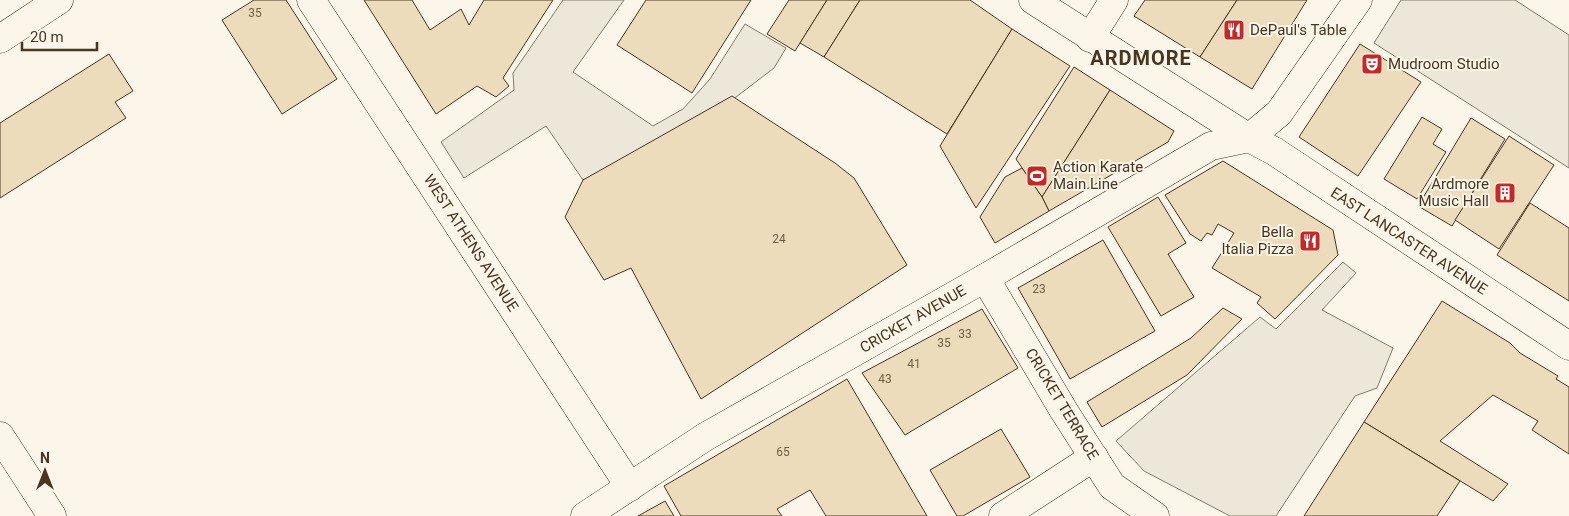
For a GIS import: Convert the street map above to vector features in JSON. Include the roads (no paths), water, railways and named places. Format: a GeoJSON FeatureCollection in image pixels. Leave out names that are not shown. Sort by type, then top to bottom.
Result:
{"type":"FeatureCollection","features":[{"type":"Feature","properties":{"kind":"main road"},"geometry":{"type":"LineString","coordinates":[[0,39],[59,0]]}},
{"type":"Feature","properties":{"kind":"main road","name":"WEST ATHENS AVENUE"},"geometry":{"type":"LineString","coordinates":[[311,0],[630,487]]}},
{"type":"Feature","properties":{"kind":"main road","name":"EAST LANCASTER AVENUE"},"geometry":{"type":"LineString","coordinates":[[1033,0],[1249,138],[1274,151],[1569,346]]}},
{"type":"Feature","properties":{"kind":"main road"},"geometry":{"type":"LineString","coordinates":[[1090,38],[1114,0]]}},
{"type":"Feature","properties":{"kind":"main road"},"geometry":{"type":"LineString","coordinates":[[1249,138],[1278,113],[1358,0]]}},
{"type":"Feature","properties":{"kind":"main road","name":"CRICKET AVENUE"},"geometry":{"type":"LineString","coordinates":[[585,516],[705,437],[985,278],[1211,146],[1249,138]]}},
{"type":"Feature","properties":{"kind":"main road","name":"CRICKET TERRACE"},"geometry":{"type":"LineString","coordinates":[[985,278],[1064,411],[1112,486],[1155,516]]}},
{"type":"Feature","properties":{"kind":"main road"},"geometry":{"type":"LineString","coordinates":[[0,436],[52,516]]}},
{"type":"Feature","properties":{"kind":"main road"},"geometry":{"type":"LineString","coordinates":[[1003,516],[1094,458]]}},
{"type":"Feature","properties":{"kind":"place","name":"DePaul's Table"},"geometry":{"type":"Point","coordinates":[1234,30]}},
{"type":"Feature","properties":{"kind":"place","name":"Mudroom Studio"},"geometry":{"type":"Point","coordinates":[1372,64]}},
{"type":"Feature","properties":{"kind":"place","name":"Action Karate Main Line"},"geometry":{"type":"Point","coordinates":[1037,176]}},
{"type":"Feature","properties":{"kind":"place","name":"Ardmore Music Hall"},"geometry":{"type":"Point","coordinates":[1505,193]}},
{"type":"Feature","properties":{"kind":"place","name":"Bella Italia Pizza"},"geometry":{"type":"Point","coordinates":[1310,241]}},
{"type":"Feature","properties":{"kind":"district","name":"ARDMORE"},"geometry":{"type":"Point","coordinates":[1141,58]}}]}
